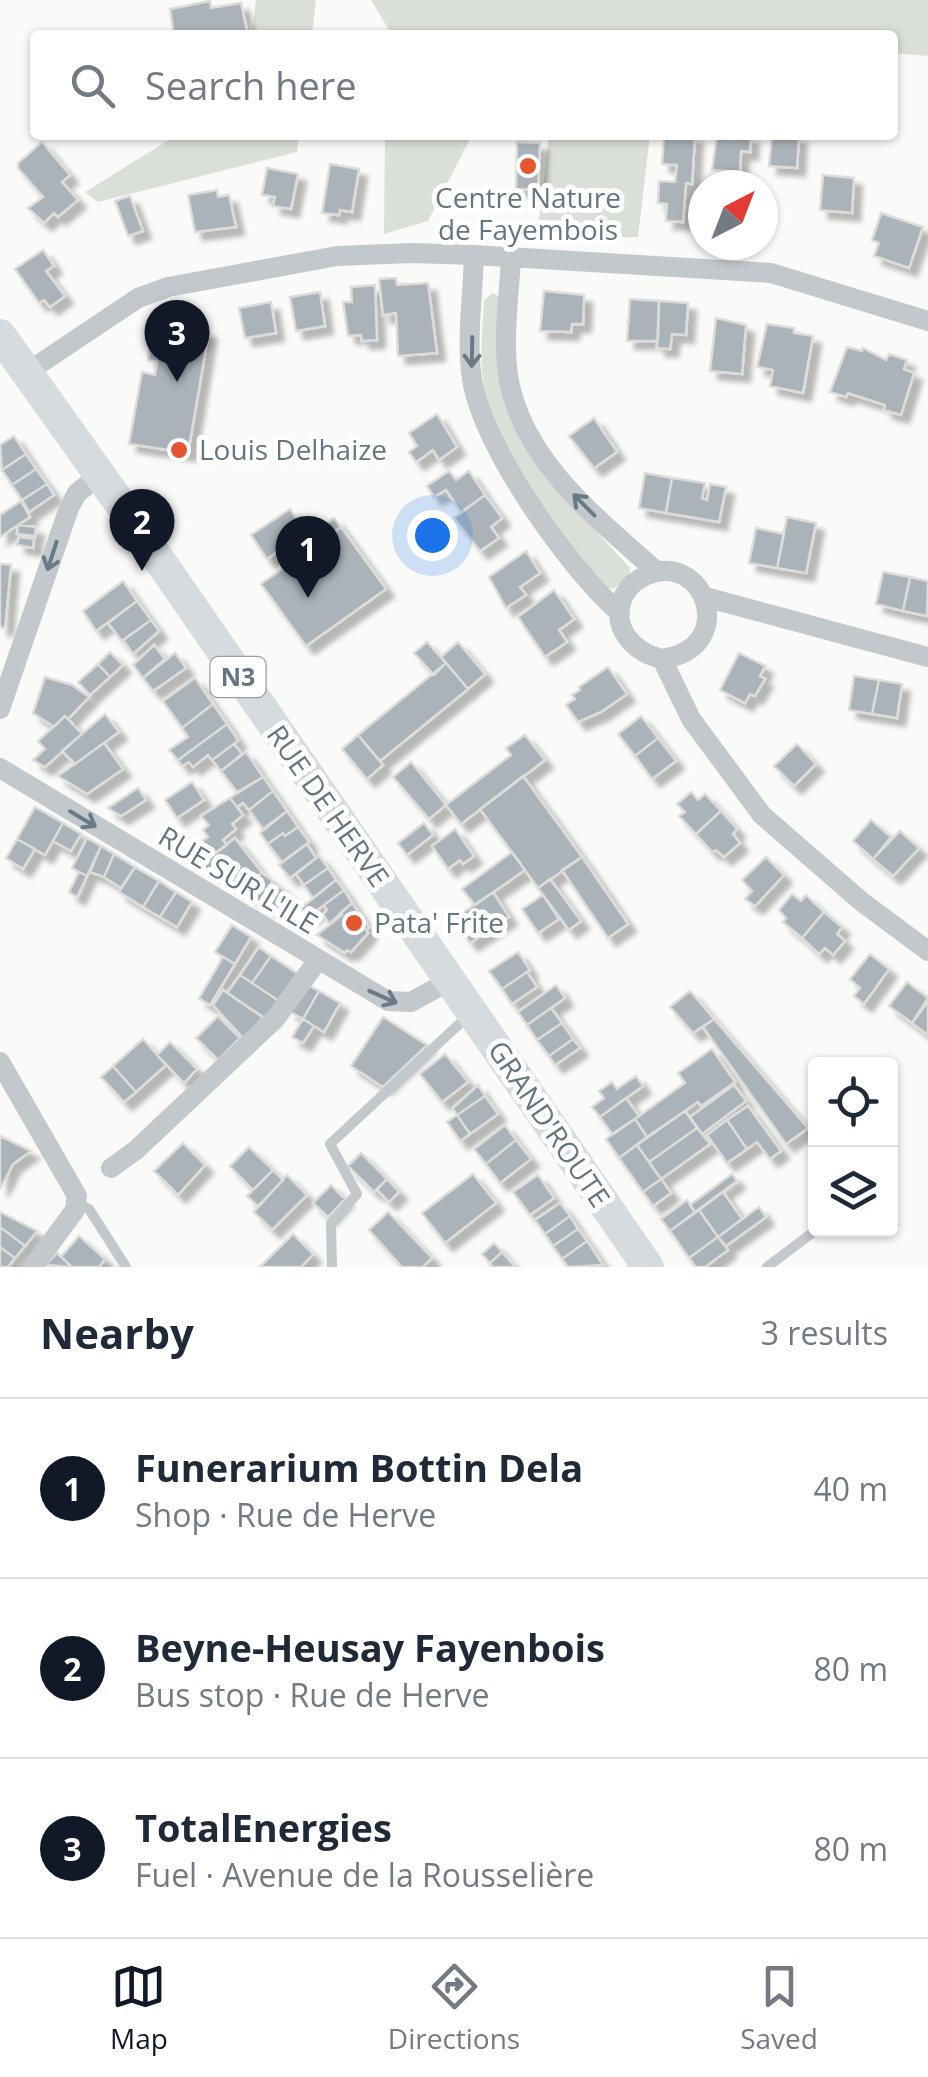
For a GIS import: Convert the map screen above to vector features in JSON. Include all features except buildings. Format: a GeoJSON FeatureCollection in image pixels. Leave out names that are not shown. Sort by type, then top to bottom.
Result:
{"type":"FeatureCollection","features":[{"type":"Feature","properties":{"kind":"main road","name":"RUE DE HERVE"},"geometry":{"type":"LineString","coordinates":[[0,335],[452,980]]}},
{"type":"Feature","properties":{"kind":"main road","name":"GRAND'ROUTE"},"geometry":{"type":"LineString","coordinates":[[452,980],[648,1267]]}},
{"type":"Feature","properties":{"kind":"street"},"geometry":{"type":"LineString","coordinates":[[474,255],[472,377],[479,411],[492,440],[550,528],[595,592],[620,613]]}},
{"type":"Feature","properties":{"kind":"street"},"geometry":{"type":"LineString","coordinates":[[26,373],[138,298],[168,288],[337,256],[474,255],[771,273],[928,320]]}},
{"type":"Feature","properties":{"kind":"street"},"geometry":{"type":"LineString","coordinates":[[511,258],[509,381],[527,432],[581,504],[656,571],[684,575],[696,584],[704,597],[708,620],[696,646],[677,657],[645,655],[632,646],[622,628],[623,597],[632,584],[656,571]]}},
{"type":"Feature","properties":{"kind":"street"},"geometry":{"type":"LineString","coordinates":[[0,709],[69,508],[77,493],[100,475]]}},
{"type":"Feature","properties":{"kind":"street"},"geometry":{"type":"LineString","coordinates":[[704,597],[928,657]]}},
{"type":"Feature","properties":{"kind":"street"},"geometry":{"type":"LineString","coordinates":[[662,659],[691,719],[762,815],[862,902],[928,952]]}},
{"type":"Feature","properties":{"kind":"street","name":"RUE SUR L'ILE"},"geometry":{"type":"LineString","coordinates":[[0,768],[378,996],[399,1004],[423,998],[452,980]]}},
{"type":"Feature","properties":{"kind":"street"},"geometry":{"type":"LineString","coordinates":[[111,1168],[136,1150],[275,1019],[318,960]]}},
{"type":"Feature","properties":{"kind":"street"},"geometry":{"type":"LineString","coordinates":[[0,1062],[76,1190],[78,1203],[33,1267]]}},
{"type":"Feature","properties":{"kind":"lane"},"geometry":{"type":"LineString","coordinates":[[332,1267],[331,1224],[357,1194],[330,1144],[472,1012]]}},
{"type":"Feature","properties":{"kind":"lane"},"geometry":{"type":"LineString","coordinates":[[78,1203],[89,1209],[126,1267]]}},
{"type":"Feature","properties":{"kind":"lane"},"geometry":{"type":"LineString","coordinates":[[767,1267],[808,1236]]}},
{"type":"Feature","properties":{"kind":"shaded area"},"geometry":{"type":"Polygon","coordinates":[[[256,0],[316,0],[313,30],[253,30],[256,0]]]}},
{"type":"Feature","properties":{"kind":"shaded area"},"geometry":{"type":"Polygon","coordinates":[[[371,0],[928,0],[928,56],[898,53],[898,30],[389,30],[371,0]]]}},
{"type":"Feature","properties":{"kind":"shaded area"},"geometry":{"type":"Polygon","coordinates":[[[169,140],[298,140],[297,152],[98,202],[85,192],[169,140]]]}},
{"type":"Feature","properties":{"kind":"shaded area"},"geometry":{"type":"Polygon","coordinates":[[[385,140],[469,140],[428,221],[384,234],[385,140]]]}},
{"type":"Feature","properties":{"kind":"shaded area"},"geometry":{"type":"Polygon","coordinates":[[[548,140],[649,140],[638,237],[537,238],[548,140]]]}},
{"type":"Feature","properties":{"kind":"shaded area"},"geometry":{"type":"Polygon","coordinates":[[[493,293],[499,297],[497,331],[553,484],[630,568],[628,578],[613,589],[603,587],[534,495],[492,418],[483,382],[482,347],[484,300],[493,293]]]}},
{"type":"Feature","properties":{"kind":"place","name":"Centre Nature de Fayembois"},"geometry":{"type":"Point","coordinates":[528,166]}},
{"type":"Feature","properties":{"kind":"place","name":"TotalEnergies"},"geometry":{"type":"Point","coordinates":[177,382]}},
{"type":"Feature","properties":{"kind":"place","name":"Louis Delhaize"},"geometry":{"type":"Point","coordinates":[179,450]}},
{"type":"Feature","properties":{"kind":"place","name":"Beyne-Heusay Fayenbois"},"geometry":{"type":"Point","coordinates":[142,571]}},
{"type":"Feature","properties":{"kind":"place","name":"Funerarium Bottin Dela"},"geometry":{"type":"Point","coordinates":[308,598]}},
{"type":"Feature","properties":{"kind":"place","name":"Pata' Frite"},"geometry":{"type":"Point","coordinates":[354,923]}}]}
